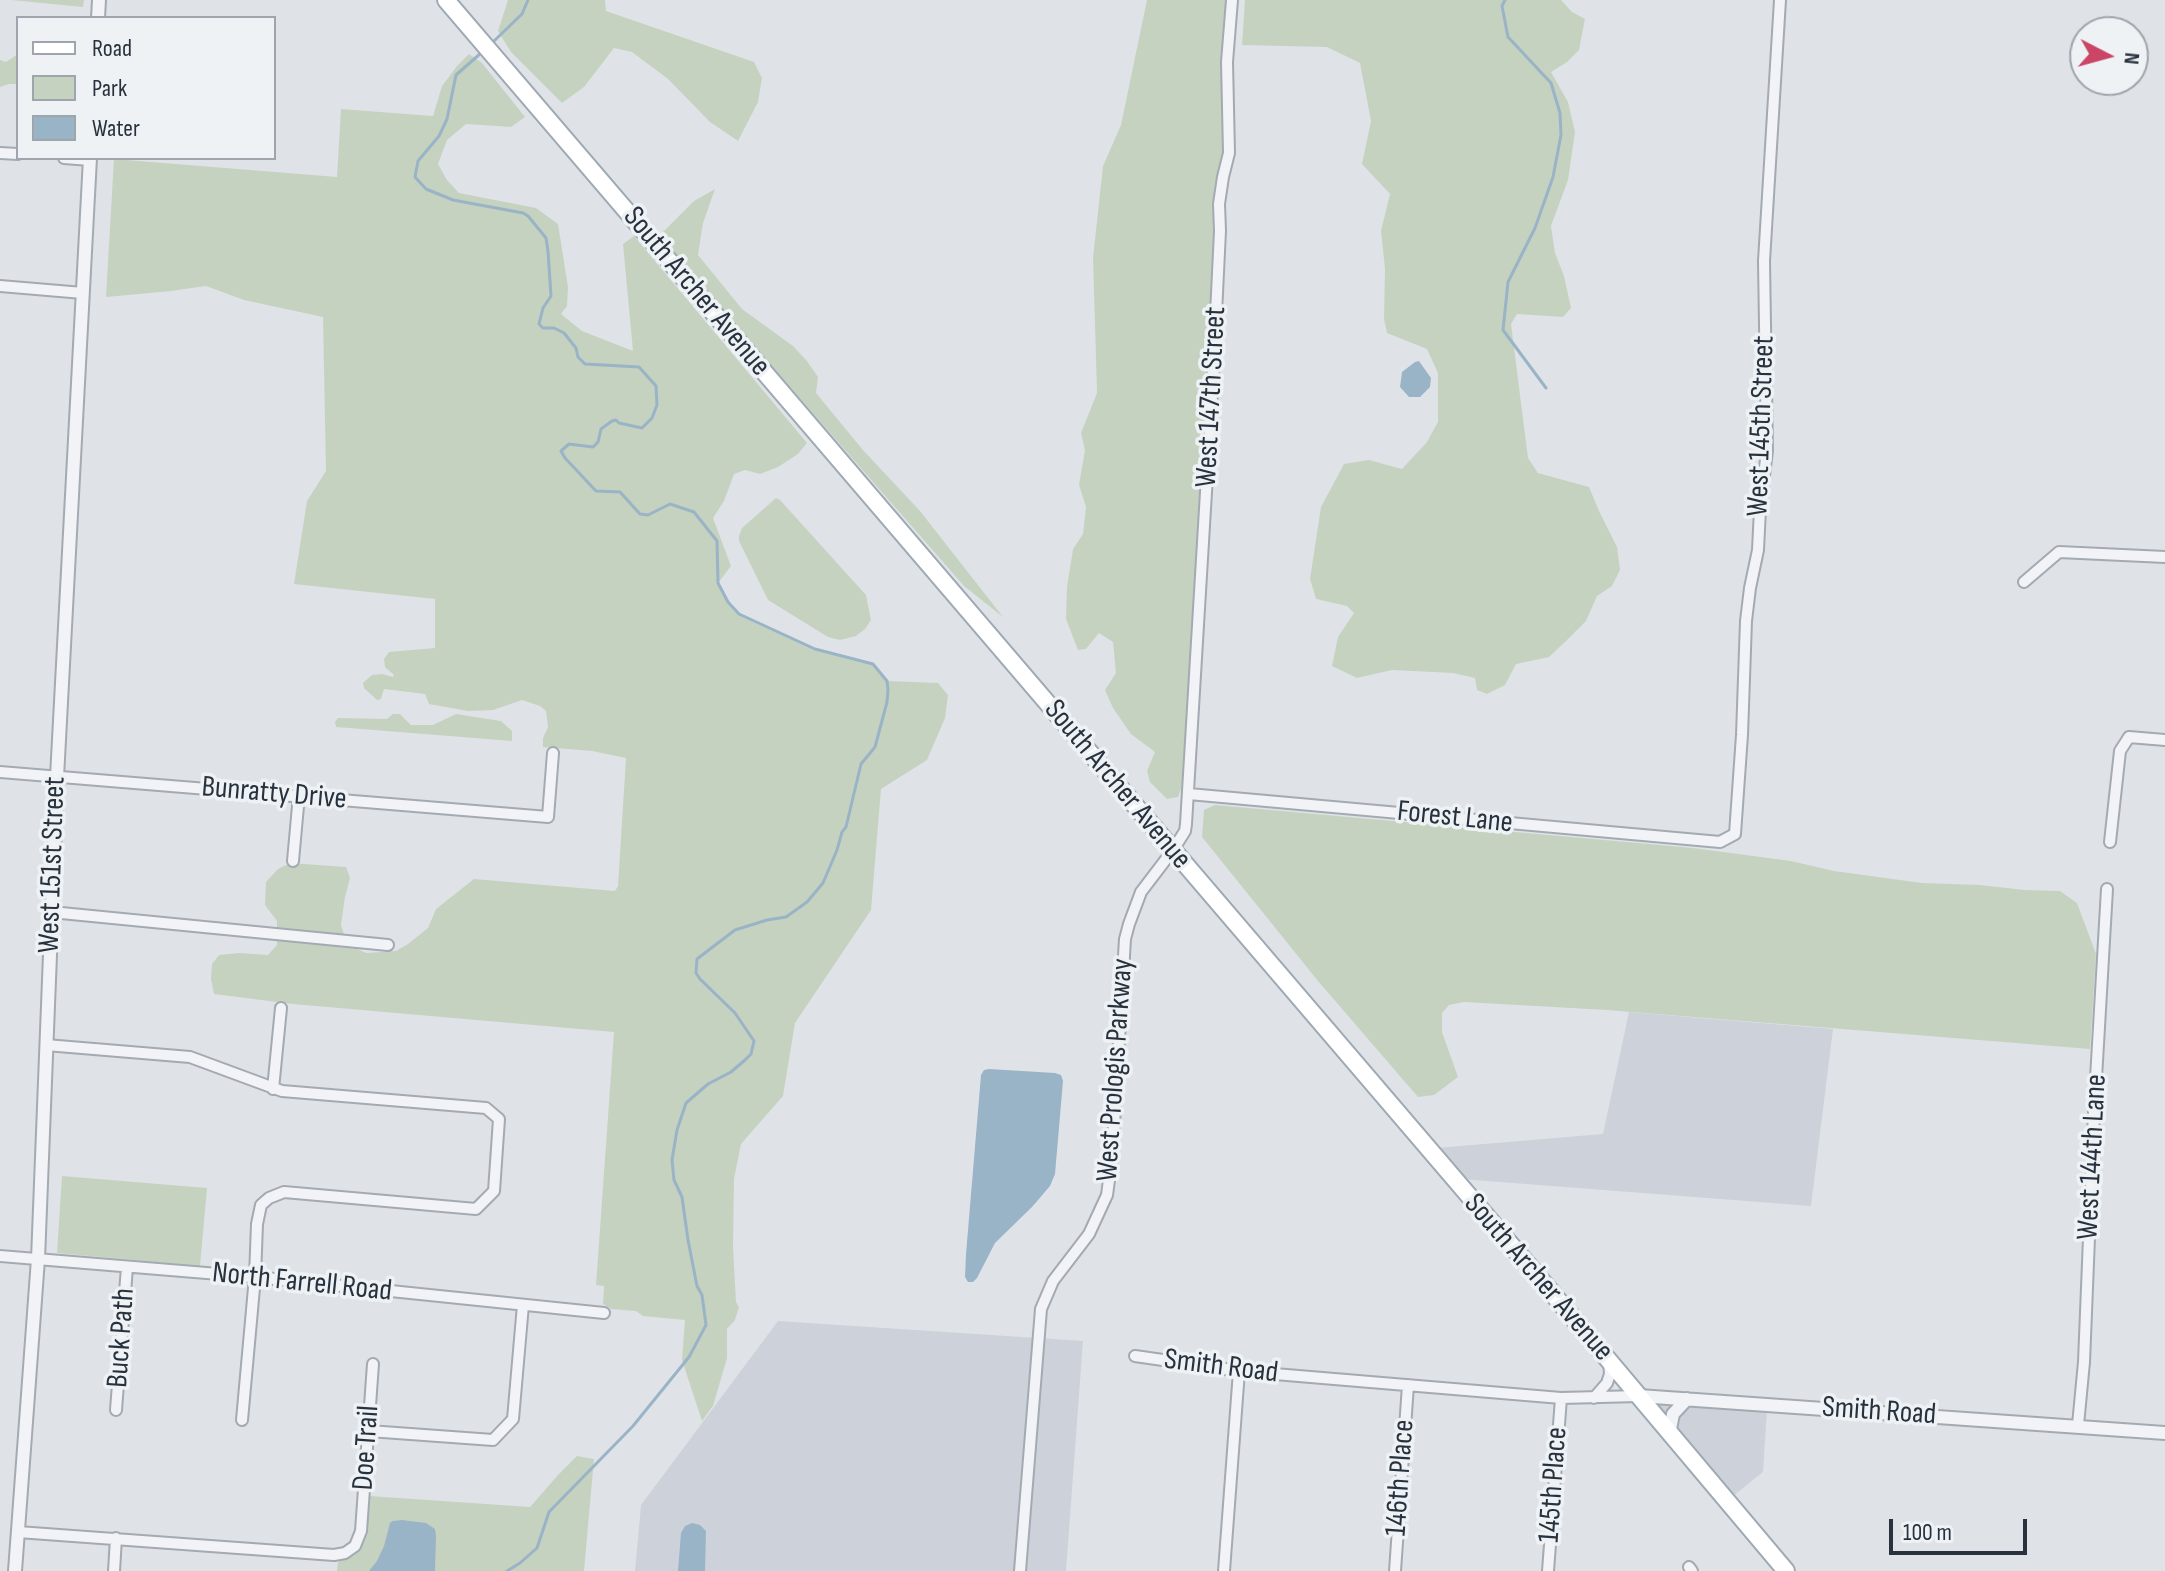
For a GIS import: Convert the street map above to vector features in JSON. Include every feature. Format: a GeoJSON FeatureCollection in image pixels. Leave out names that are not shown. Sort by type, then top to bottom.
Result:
{"type":"FeatureCollection","features":[{"type":"Feature","properties":{"kind":"main road","name":"South Archer Avenue"},"geometry":{"type":"LineString","coordinates":[[446,0],[1786,1571]]}},
{"type":"Feature","properties":{"kind":"street","name":"West 147th Street"},"geometry":{"type":"LineString","coordinates":[[1173,850],[1185,831],[1189,794],[1219,204],[1229,153],[1227,62],[1232,0]]}},
{"type":"Feature","properties":{"kind":"street","name":"West 145th Street"},"geometry":{"type":"LineString","coordinates":[[1720,842],[1735,834],[1746,621],[1758,550],[1767,451],[1764,261],[1780,0]]}},
{"type":"Feature","properties":{"kind":"street","name":"West 151st Street"},"geometry":{"type":"LineString","coordinates":[[15,1571],[38,1259],[57,777],[90,160]]}},
{"type":"Feature","properties":{"kind":"street"},"geometry":{"type":"LineString","coordinates":[[0,286],[83,293]]}},
{"type":"Feature","properties":{"kind":"street"},"geometry":{"type":"LineString","coordinates":[[2024,582],[2059,552],[2165,557]]}},
{"type":"Feature","properties":{"kind":"street"},"geometry":{"type":"LineString","coordinates":[[2110,842],[2120,751],[2129,737],[2165,740]]}},
{"type":"Feature","properties":{"kind":"street","name":"Bunratty Drive"},"geometry":{"type":"LineString","coordinates":[[0,772],[548,817],[553,753]]}},
{"type":"Feature","properties":{"kind":"street","name":"Forest Lane"},"geometry":{"type":"LineString","coordinates":[[1189,794],[1720,842]]}},
{"type":"Feature","properties":{"kind":"street"},"geometry":{"type":"LineString","coordinates":[[293,861],[299,795]]}},
{"type":"Feature","properties":{"kind":"street","name":"West Prologis Parkway"},"geometry":{"type":"LineString","coordinates":[[1020,1571],[1041,1309],[1053,1281],[1089,1234],[1107,1195],[1112,1170],[1125,939],[1141,892],[1173,850]]}},
{"type":"Feature","properties":{"kind":"street","name":"West 144th Lane"},"geometry":{"type":"LineString","coordinates":[[2078,1425],[2084,1362],[2107,889]]}},
{"type":"Feature","properties":{"kind":"street"},"geometry":{"type":"LineString","coordinates":[[51,912],[388,945]]}},
{"type":"Feature","properties":{"kind":"street"},"geometry":{"type":"LineString","coordinates":[[273,1089],[281,1008]]}},
{"type":"Feature","properties":{"kind":"street"},"geometry":{"type":"LineString","coordinates":[[46,1045],[190,1057],[282,1091],[486,1108],[499,1119],[494,1191],[476,1209],[284,1192],[261,1205],[242,1420]]}},
{"type":"Feature","properties":{"kind":"street","name":"North Farrell Road"},"geometry":{"type":"LineString","coordinates":[[0,1256],[255,1277],[604,1313]]}},
{"type":"Feature","properties":{"kind":"street","name":"Buck Path"},"geometry":{"type":"LineString","coordinates":[[116,1410],[127,1267]]}},
{"type":"Feature","properties":{"kind":"street"},"geometry":{"type":"LineString","coordinates":[[369,1431],[493,1440],[513,1419],[523,1305]]}},
{"type":"Feature","properties":{"kind":"street","name":"Smith Road"},"geometry":{"type":"LineString","coordinates":[[1135,1356],[1239,1371],[1561,1398],[1639,1396],[2165,1433]]}},
{"type":"Feature","properties":{"kind":"street"},"geometry":{"type":"LineString","coordinates":[[1594,1398],[1607,1383],[1609,1360]]}},
{"type":"Feature","properties":{"kind":"street","name":"Doe Trail"},"geometry":{"type":"LineString","coordinates":[[116,1538],[340,1555],[355,1546],[361,1531],[373,1364]]}},
{"type":"Feature","properties":{"kind":"street"},"geometry":{"type":"LineString","coordinates":[[1224,1571],[1239,1371]]}},
{"type":"Feature","properties":{"kind":"street","name":"146th Place"},"geometry":{"type":"LineString","coordinates":[[1395,1571],[1408,1385]]}},
{"type":"Feature","properties":{"kind":"street","name":"145th Place"},"geometry":{"type":"LineString","coordinates":[[1548,1571],[1561,1398]]}},
{"type":"Feature","properties":{"kind":"street"},"geometry":{"type":"LineString","coordinates":[[1671,1434],[1673,1414],[1687,1399]]}},
{"type":"Feature","properties":{"kind":"street"},"geometry":{"type":"LineString","coordinates":[[18,1532],[116,1538],[114,1571]]}},
{"type":"Feature","properties":{"kind":"shaded area"},"geometry":{"type":"Polygon","coordinates":[[[1629,1012],[1833,1029],[1811,1206],[1461,1179],[1436,1148],[1603,1134],[1629,1012]]]}},
{"type":"Feature","properties":{"kind":"shaded area"},"geometry":{"type":"Polygon","coordinates":[[[778,1321],[1083,1341],[1066,1571],[635,1571],[641,1505],[778,1321]]]}},
{"type":"Feature","properties":{"kind":"shaded area"},"geometry":{"type":"Polygon","coordinates":[[[1654,1403],[1767,1409],[1763,1472],[1733,1496],[1654,1403]]]}},
{"type":"Feature","properties":{"kind":"green space"},"geometry":{"type":"Polygon","coordinates":[[[11,0],[84,0],[83,7],[11,0]]]}},
{"type":"Feature","properties":{"kind":"green space"},"geometry":{"type":"Polygon","coordinates":[[[508,0],[605,0],[606,11],[754,62],[762,78],[758,102],[738,141],[710,122],[668,79],[632,52],[614,48],[584,87],[562,103],[511,52],[498,31],[508,0]]]}},
{"type":"Feature","properties":{"kind":"green space"},"geometry":{"type":"Polygon","coordinates":[[[1147,0],[1232,0],[1228,109],[1186,775],[1178,797],[1167,799],[1150,782],[1147,771],[1155,752],[1131,734],[1105,690],[1116,673],[1113,642],[1099,633],[1086,649],[1078,650],[1066,619],[1073,549],[1083,534],[1086,507],[1079,485],[1085,450],[1081,433],[1097,393],[1093,258],[1103,166],[1121,125],[1147,0]]]}},
{"type":"Feature","properties":{"kind":"green space"},"geometry":{"type":"Polygon","coordinates":[[[1245,0],[1561,0],[1572,12],[1585,19],[1579,50],[1551,72],[1568,102],[1575,132],[1568,180],[1551,226],[1555,253],[1571,308],[1563,317],[1517,314],[1511,324],[1528,458],[1538,473],[1589,487],[1617,547],[1620,570],[1612,586],[1597,596],[1586,621],[1549,657],[1516,664],[1505,685],[1487,694],[1477,690],[1475,678],[1453,673],[1392,670],[1357,678],[1332,666],[1338,637],[1354,613],[1347,606],[1316,599],[1310,579],[1321,507],[1344,464],[1369,460],[1402,469],[1427,442],[1438,422],[1438,373],[1427,349],[1387,333],[1381,231],[1390,194],[1362,164],[1371,121],[1360,63],[1327,47],[1242,45],[1245,0]]]}},
{"type":"Feature","properties":{"kind":"green space"},"geometry":{"type":"Polygon","coordinates":[[[469,54],[482,63],[525,117],[511,127],[466,124],[447,140],[438,164],[459,193],[536,208],[558,224],[568,287],[567,306],[561,314],[582,331],[633,351],[623,244],[634,236],[807,443],[798,454],[778,467],[760,474],[745,470],[734,474],[724,501],[713,518],[731,566],[718,583],[728,602],[739,614],[753,622],[815,649],[873,664],[887,681],[938,683],[948,695],[945,718],[927,760],[881,789],[871,910],[795,1023],[783,1096],[741,1144],[734,1179],[733,1247],[736,1302],[739,1307],[735,1320],[727,1329],[727,1358],[713,1406],[702,1421],[682,1360],[685,1320],[611,1309],[603,1304],[604,1286],[596,1285],[614,1032],[293,1004],[214,994],[211,979],[212,964],[219,955],[268,955],[277,945],[277,921],[265,905],[266,882],[278,869],[290,863],[346,867],[350,878],[341,925],[347,944],[366,953],[396,951],[408,944],[428,928],[436,909],[474,879],[615,891],[618,886],[626,758],[592,751],[543,747],[548,727],[546,711],[522,700],[493,710],[468,711],[429,704],[425,694],[384,689],[381,699],[377,700],[364,688],[363,683],[372,675],[393,677],[385,667],[384,659],[389,652],[435,648],[435,599],[294,584],[307,501],[326,471],[323,317],[244,300],[206,286],[106,297],[114,160],[337,177],[341,109],[433,116],[442,86],[469,54]]]}},
{"type":"Feature","properties":{"kind":"green space"},"geometry":{"type":"Polygon","coordinates":[[[16,55],[16,84],[0,87],[0,60],[6,62],[16,55]]]}},
{"type":"Feature","properties":{"kind":"green space"},"geometry":{"type":"Polygon","coordinates":[[[715,189],[703,223],[698,255],[742,309],[793,346],[807,361],[818,377],[816,393],[863,450],[920,511],[1003,617],[964,586],[677,258],[663,232],[694,201],[715,189]]]}},
{"type":"Feature","properties":{"kind":"green space"},"geometry":{"type":"Polygon","coordinates":[[[776,498],[866,595],[871,620],[856,636],[840,640],[828,637],[768,600],[739,536],[742,528],[776,498]]]}},
{"type":"Feature","properties":{"kind":"green space"},"geometry":{"type":"Polygon","coordinates":[[[393,714],[400,714],[411,725],[433,725],[456,714],[501,721],[512,731],[512,741],[336,727],[335,722],[338,718],[387,719],[393,714]]]}},
{"type":"Feature","properties":{"kind":"green space"},"geometry":{"type":"Polygon","coordinates":[[[1215,805],[1693,848],[1922,883],[2060,891],[2077,903],[2096,954],[2090,1049],[1607,1010],[1464,1002],[1449,1005],[1442,1013],[1442,1032],[1458,1077],[1434,1095],[1418,1097],[1318,981],[1202,837],[1204,810],[1215,805]]]}},
{"type":"Feature","properties":{"kind":"green space"},"geometry":{"type":"Polygon","coordinates":[[[62,1176],[207,1188],[200,1266],[57,1253],[62,1176]]]}},
{"type":"Feature","properties":{"kind":"green space"},"geometry":{"type":"Polygon","coordinates":[[[577,1456],[594,1459],[584,1571],[337,1571],[338,1562],[355,1555],[365,1540],[369,1496],[530,1507],[577,1456]]]}},
{"type":"Feature","properties":{"kind":"water"},"geometry":{"type":"Polygon","coordinates":[[[1419,361],[1431,378],[1430,387],[1420,397],[1409,397],[1400,387],[1402,372],[1419,361]]]}},
{"type":"Feature","properties":{"kind":"water"},"geometry":{"type":"Polygon","coordinates":[[[989,1069],[1061,1075],[1055,1174],[1050,1186],[1032,1207],[995,1243],[977,1278],[968,1282],[965,1277],[966,1254],[981,1075],[989,1069]]]}},
{"type":"Feature","properties":{"kind":"water"},"geometry":{"type":"Polygon","coordinates":[[[402,1520],[426,1523],[435,1529],[435,1571],[369,1571],[384,1546],[390,1523],[402,1520]]]}},
{"type":"Feature","properties":{"kind":"water"},"geometry":{"type":"Polygon","coordinates":[[[692,1523],[706,1531],[705,1571],[678,1571],[681,1533],[685,1526],[692,1523]]]}},
{"type":"Feature","properties":{"kind":"waterway"},"geometry":{"type":"LineString","coordinates":[[493,42],[522,14],[528,0]]}},
{"type":"Feature","properties":{"kind":"waterway"},"geometry":{"type":"LineString","coordinates":[[1505,0],[1502,6],[1508,37],[1551,83],[1560,113],[1561,135],[1553,177],[1535,228],[1508,282],[1503,330],[1546,388]]}},
{"type":"Feature","properties":{"kind":"waterway"},"geometry":{"type":"LineString","coordinates":[[481,53],[456,75],[447,119],[439,136],[418,161],[415,177],[426,189],[453,200],[528,216],[546,238],[548,251],[551,296],[543,308],[539,324],[543,328],[554,328],[564,333],[585,364],[639,367],[656,386],[657,405],[652,418],[642,428],[612,421],[601,429],[598,442],[593,447],[569,444],[561,451],[565,458],[596,491],[620,492],[640,514],[648,515],[670,504],[694,512],[717,541],[718,583],[739,614],[815,649],[873,664],[887,681],[888,690],[875,747],[861,764],[846,827],[823,883],[807,902],[786,917],[735,930],[697,959],[696,973],[700,979],[735,1013],[754,1041],[751,1054],[745,1060],[686,1103],[677,1130],[672,1160],[674,1180],[682,1197],[706,1325],[689,1357],[633,1426],[549,1512],[537,1548],[507,1571]]}}]}
